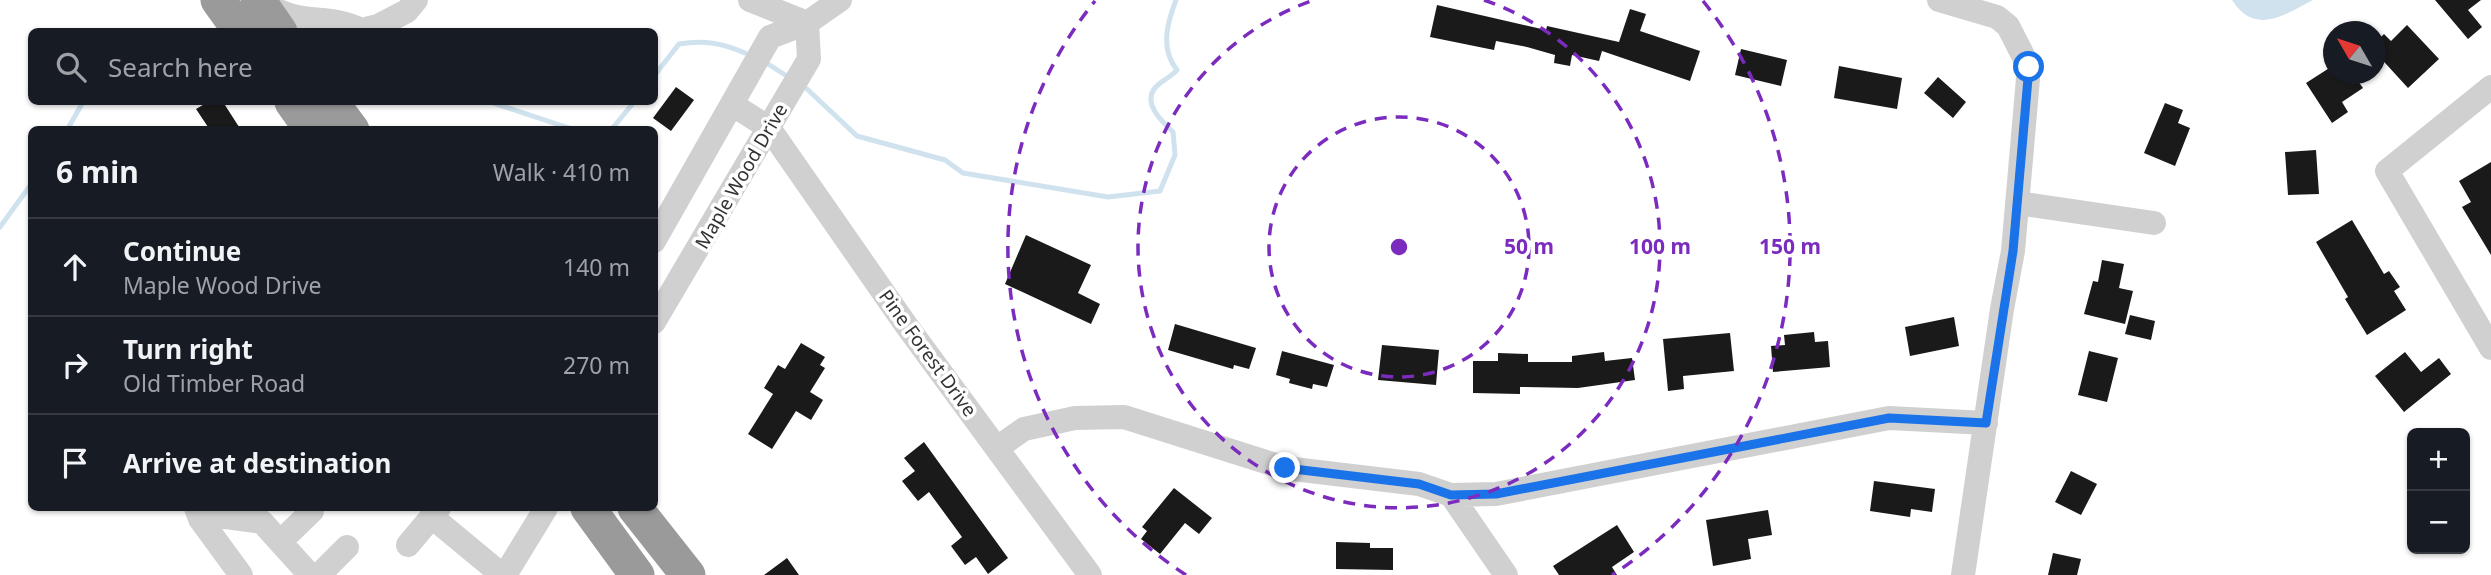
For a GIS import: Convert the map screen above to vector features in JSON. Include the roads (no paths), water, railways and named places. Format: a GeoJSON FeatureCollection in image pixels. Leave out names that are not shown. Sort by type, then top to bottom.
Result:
{"type":"FeatureCollection","features":[{"type":"Feature","properties":{"kind":"highway"},"geometry":{"type":"LineString","coordinates":[[218,0],[238,28]]}},
{"type":"Feature","properties":{"kind":"highway"},"geometry":{"type":"LineString","coordinates":[[260,0],[278,28]]}},
{"type":"Feature","properties":{"kind":"highway"},"geometry":{"type":"LineString","coordinates":[[302,105],[334,115]]}},
{"type":"Feature","properties":{"kind":"highway"},"geometry":{"type":"LineString","coordinates":[[590,511],[637,575]]}},
{"type":"Feature","properties":{"kind":"highway"},"geometry":{"type":"LineString","coordinates":[[637,511],[688,575]]}},
{"type":"Feature","properties":{"kind":"street"},"geometry":{"type":"LineString","coordinates":[[260,0],[277,12],[299,20],[351,25],[354,28]]}},
{"type":"Feature","properties":{"kind":"street"},"geometry":{"type":"LineString","coordinates":[[367,28],[378,26],[407,11],[416,0]]}},
{"type":"Feature","properties":{"kind":"street"},"geometry":{"type":"LineString","coordinates":[[750,0],[807,23]]}},
{"type":"Feature","properties":{"kind":"street"},"geometry":{"type":"LineString","coordinates":[[658,234],[770,37],[807,23],[840,0]]}},
{"type":"Feature","properties":{"kind":"street"},"geometry":{"type":"LineString","coordinates":[[1939,0],[1997,17],[2008,26],[2029,67],[2013,251],[1962,575]]}},
{"type":"Feature","properties":{"kind":"street","name":"Maple Wood Drive"},"geometry":{"type":"LineString","coordinates":[[658,316],[809,59],[807,23]]}},
{"type":"Feature","properties":{"kind":"street"},"geometry":{"type":"LineString","coordinates":[[2491,88],[2387,171],[2491,348]]}},
{"type":"Feature","properties":{"kind":"street"},"geometry":{"type":"LineString","coordinates":[[733,105],[769,128]]}},
{"type":"Feature","properties":{"kind":"street","name":"Pine Forest Drive"},"geometry":{"type":"LineString","coordinates":[[769,128],[906,325],[1090,575]]}},
{"type":"Feature","properties":{"kind":"street"},"geometry":{"type":"LineString","coordinates":[[2017,203],[2154,223]]}},
{"type":"Feature","properties":{"kind":"street"},"geometry":{"type":"LineString","coordinates":[[997,448],[1024,429],[1075,418],[1124,417],[1285,468],[1419,484],[1451,495],[1496,494],[1889,418],[1986,423]]}},
{"type":"Feature","properties":{"kind":"street"},"geometry":{"type":"LineString","coordinates":[[1451,495],[1506,575]]}},
{"type":"Feature","properties":{"kind":"street"},"geometry":{"type":"LineString","coordinates":[[280,542],[312,511]]}},
{"type":"Feature","properties":{"kind":"street"},"geometry":{"type":"LineString","coordinates":[[408,545],[435,512],[504,575],[544,511]]}},
{"type":"Feature","properties":{"kind":"street"},"geometry":{"type":"LineString","coordinates":[[198,513],[262,522],[310,575]]}},
{"type":"Feature","properties":{"kind":"street"},"geometry":{"type":"LineString","coordinates":[[198,513],[241,575]]}},
{"type":"Feature","properties":{"kind":"street"},"geometry":{"type":"LineString","coordinates":[[319,575],[347,547]]}},
{"type":"Feature","properties":{"kind":"water"},"geometry":{"type":"Polygon","coordinates":[[[2232,0],[2313,0],[2281,16],[2260,20],[2241,11],[2232,0]]]}},
{"type":"Feature","properties":{"kind":"waterway"},"geometry":{"type":"LineString","coordinates":[[807,89],[857,136],[945,160],[963,173],[1108,197],[1160,191],[1175,155],[1173,132],[1154,110],[1151,97],[1153,90],[1177,70],[1167,45],[1168,27],[1176,0]]}},
{"type":"Feature","properties":{"kind":"waterway"},"geometry":{"type":"LineString","coordinates":[[658,71],[679,44],[713,43],[745,53]]}},
{"type":"Feature","properties":{"kind":"waterway"},"geometry":{"type":"LineString","coordinates":[[768,64],[790,78]]}},
{"type":"Feature","properties":{"kind":"waterway"},"geometry":{"type":"LineString","coordinates":[[69,126],[81,105]]}},
{"type":"Feature","properties":{"kind":"waterway"},"geometry":{"type":"LineString","coordinates":[[499,105],[563,126]]}},
{"type":"Feature","properties":{"kind":"waterway"},"geometry":{"type":"LineString","coordinates":[[614,126],[632,105]]}},
{"type":"Feature","properties":{"kind":"waterway"},"geometry":{"type":"LineString","coordinates":[[0,227],[28,188]]}}]}
